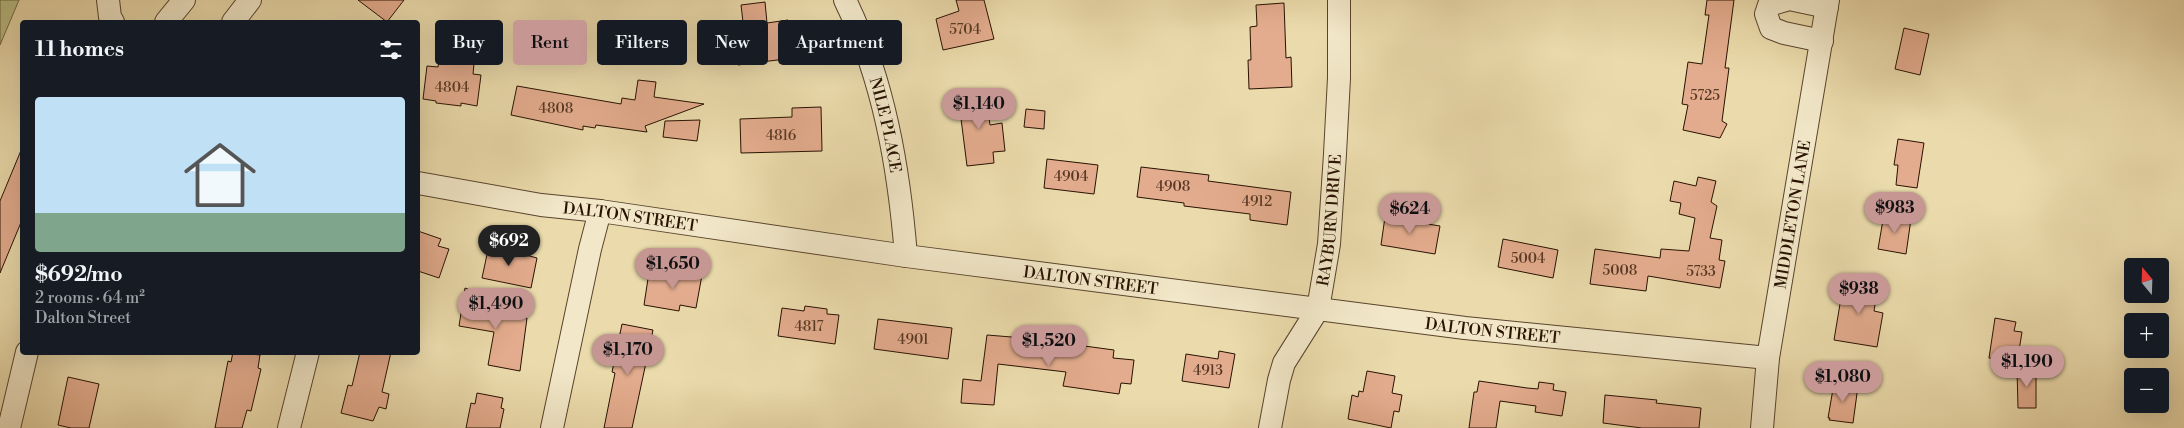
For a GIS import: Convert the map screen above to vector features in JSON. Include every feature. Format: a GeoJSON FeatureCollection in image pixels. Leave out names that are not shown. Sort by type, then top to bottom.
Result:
{"type":"FeatureCollection","features":[{"type":"Feature","properties":{"kind":"street"},"geometry":{"type":"LineString","coordinates":[[108,0],[112,20]]}},
{"type":"Feature","properties":{"kind":"street"},"geometry":{"type":"LineString","coordinates":[[168,20],[184,0]]}},
{"type":"Feature","properties":{"kind":"street"},"geometry":{"type":"LineString","coordinates":[[235,20],[250,0]]}},
{"type":"Feature","properties":{"kind":"street","name":"NILE PLACE"},"geometry":{"type":"LineString","coordinates":[[845,0],[870,56],[884,106],[902,208],[906,256]]}},
{"type":"Feature","properties":{"kind":"street","name":"RAYBURN DRIVE"},"geometry":{"type":"LineString","coordinates":[[1270,428],[1284,363],[1318,309],[1329,244],[1339,78],[1339,0]]}},
{"type":"Feature","properties":{"kind":"street"},"geometry":{"type":"LineString","coordinates":[[1786,0],[1769,5],[1766,14],[1771,28],[1784,33],[1822,41]]}},
{"type":"Feature","properties":{"kind":"street"},"geometry":{"type":"LineString","coordinates":[[1794,0],[1828,3]]}},
{"type":"Feature","properties":{"kind":"street","name":"MIDDLETON LANE"},"geometry":{"type":"LineString","coordinates":[[1762,428],[1768,358],[1828,3]]}},
{"type":"Feature","properties":{"kind":"street","name":"DALTON STREET"},"geometry":{"type":"LineString","coordinates":[[420,183],[541,205],[600,211],[906,256],[1465,328],[1768,358]]}},
{"type":"Feature","properties":{"kind":"street"},"geometry":{"type":"LineString","coordinates":[[552,428],[590,249],[600,211]]}},
{"type":"Feature","properties":{"kind":"street"},"geometry":{"type":"LineString","coordinates":[[9,428],[26,355]]}},
{"type":"Feature","properties":{"kind":"street"},"geometry":{"type":"LineString","coordinates":[[289,428],[307,355]]}},
{"type":"Feature","properties":{"kind":"green space"},"geometry":{"type":"Polygon","coordinates":[[[0,0],[19,0],[0,45],[0,0]]]}},
{"type":"Feature","properties":{"kind":"building"},"geometry":{"type":"Polygon","coordinates":[[[358,0],[404,0],[389,20],[384,20],[358,0]]]}},
{"type":"Feature","properties":{"kind":"building"},"geometry":{"type":"Polygon","coordinates":[[[956,0],[984,0],[994,39],[943,50],[936,19],[959,11],[956,0]]]}},
{"type":"Feature","properties":{"kind":"building"},"geometry":{"type":"Polygon","coordinates":[[[1707,0],[1734,0],[1725,68],[1729,68],[1722,121],[1727,124],[1720,138],[1683,130],[1688,105],[1682,104],[1688,62],[1702,64],[1709,15],[1705,15],[1707,0]]]}},
{"type":"Feature","properties":{"kind":"building"},"geometry":{"type":"Polygon","coordinates":[[[765,2],[767,20],[743,20],[741,5],[765,2]]]}},
{"type":"Feature","properties":{"kind":"building"},"geometry":{"type":"Polygon","coordinates":[[[1284,3],[1286,58],[1291,57],[1292,87],[1249,89],[1248,60],[1251,60],[1250,27],[1257,26],[1256,5],[1284,3]]]}},
{"type":"Feature","properties":{"kind":"building"},"geometry":{"type":"Polygon","coordinates":[[[778,21],[778,60],[768,61],[768,23],[778,21]]]}},
{"type":"Feature","properties":{"kind":"building"},"geometry":{"type":"Polygon","coordinates":[[[1904,28],[1929,34],[1920,75],[1895,69],[1904,28]]]}},
{"type":"Feature","properties":{"kind":"building"},"geometry":{"type":"Polygon","coordinates":[[[438,65],[474,65],[473,74],[481,75],[477,106],[461,103],[461,106],[436,103],[436,101],[423,99],[427,66],[438,67],[438,65]]]}},
{"type":"Feature","properties":{"kind":"building"},"geometry":{"type":"Polygon","coordinates":[[[638,80],[656,82],[654,97],[704,104],[645,126],[647,132],[596,125],[595,128],[583,126],[583,130],[511,115],[517,86],[621,104],[622,98],[635,100],[638,80]]]}},
{"type":"Feature","properties":{"kind":"building"},"geometry":{"type":"Polygon","coordinates":[[[986,92],[990,125],[1002,123],[1005,151],[993,152],[994,163],[967,166],[958,95],[986,92]]]}},
{"type":"Feature","properties":{"kind":"building"},"geometry":{"type":"Polygon","coordinates":[[[821,107],[822,151],[741,153],[740,119],[792,117],[792,108],[821,107]]]}},
{"type":"Feature","properties":{"kind":"building"},"geometry":{"type":"Polygon","coordinates":[[[1026,109],[1045,111],[1044,129],[1024,127],[1026,109]]]}},
{"type":"Feature","properties":{"kind":"building"},"geometry":{"type":"Polygon","coordinates":[[[700,120],[697,141],[663,137],[665,121],[700,120]]]}},
{"type":"Feature","properties":{"kind":"building"},"geometry":{"type":"Polygon","coordinates":[[[1898,139],[1924,143],[1917,188],[1896,185],[1898,165],[1894,165],[1898,139]]]}},
{"type":"Feature","properties":{"kind":"building"},"geometry":{"type":"Polygon","coordinates":[[[20,153],[20,225],[0,273],[0,201],[20,153]]]}},
{"type":"Feature","properties":{"kind":"building"},"geometry":{"type":"Polygon","coordinates":[[[1047,159],[1098,165],[1094,194],[1044,188],[1047,159]]]}},
{"type":"Feature","properties":{"kind":"building"},"geometry":{"type":"Polygon","coordinates":[[[1141,167],[1209,175],[1208,181],[1291,192],[1287,225],[1250,220],[1250,214],[1184,206],[1184,203],[1137,197],[1141,167]]]}},
{"type":"Feature","properties":{"kind":"building"},"geometry":{"type":"Polygon","coordinates":[[[1698,177],[1716,181],[1711,202],[1717,206],[1710,238],[1722,240],[1719,260],[1725,261],[1720,288],[1648,276],[1646,291],[1590,284],[1595,249],[1660,258],[1661,249],[1689,251],[1695,218],[1679,214],[1681,203],[1670,201],[1674,181],[1696,186],[1698,177]]]}},
{"type":"Feature","properties":{"kind":"building"},"geometry":{"type":"Polygon","coordinates":[[[1884,214],[1911,219],[1906,254],[1878,249],[1884,214]]]}},
{"type":"Feature","properties":{"kind":"building"},"geometry":{"type":"Polygon","coordinates":[[[1385,217],[1440,226],[1435,254],[1381,245],[1385,217]]]}},
{"type":"Feature","properties":{"kind":"building"},"geometry":{"type":"Polygon","coordinates":[[[420,232],[441,239],[438,246],[449,249],[439,278],[420,272],[420,232]]]}},
{"type":"Feature","properties":{"kind":"building"},"geometry":{"type":"Polygon","coordinates":[[[1503,239],[1558,250],[1553,278],[1498,267],[1503,239]]]}},
{"type":"Feature","properties":{"kind":"building"},"geometry":{"type":"Polygon","coordinates":[[[489,245],[537,258],[531,288],[482,278],[489,245]]]}},
{"type":"Feature","properties":{"kind":"building"},"geometry":{"type":"Polygon","coordinates":[[[669,269],[702,275],[696,308],[680,305],[679,311],[644,305],[649,272],[668,275],[669,269]]]}},
{"type":"Feature","properties":{"kind":"building"},"geometry":{"type":"Polygon","coordinates":[[[1844,280],[1878,286],[1874,311],[1883,313],[1877,347],[1834,340],[1844,280]]]}},
{"type":"Feature","properties":{"kind":"building"},"geometry":{"type":"Polygon","coordinates":[[[465,288],[488,297],[486,311],[527,318],[520,371],[488,365],[494,332],[459,326],[465,288]]]}},
{"type":"Feature","properties":{"kind":"building"},"geometry":{"type":"Polygon","coordinates":[[[805,306],[827,309],[827,314],[839,315],[835,344],[778,336],[782,308],[804,311],[805,306]]]}},
{"type":"Feature","properties":{"kind":"building"},"geometry":{"type":"Polygon","coordinates":[[[1995,318],[2016,322],[2014,331],[2022,332],[2017,363],[1989,358],[1995,318]]]}},
{"type":"Feature","properties":{"kind":"building"},"geometry":{"type":"Polygon","coordinates":[[[878,319],[952,328],[948,359],[874,349],[878,319]]]}},
{"type":"Feature","properties":{"kind":"building"},"geometry":{"type":"Polygon","coordinates":[[[622,324],[653,330],[632,428],[604,428],[615,373],[612,372],[622,324]]]}},
{"type":"Feature","properties":{"kind":"building"},"geometry":{"type":"Polygon","coordinates":[[[987,335],[1024,338],[1024,341],[1077,348],[1077,345],[1114,350],[1113,358],[1134,360],[1131,384],[1121,383],[1119,394],[1063,386],[1066,372],[998,364],[994,405],[961,403],[963,379],[981,381],[987,335]]]}},
{"type":"Feature","properties":{"kind":"building"},"geometry":{"type":"Polygon","coordinates":[[[1219,351],[1235,354],[1229,388],[1182,381],[1186,354],[1218,359],[1219,351]]]}},
{"type":"Feature","properties":{"kind":"building"},"geometry":{"type":"Polygon","coordinates":[[[232,355],[260,355],[258,368],[261,369],[251,411],[247,410],[242,428],[215,428],[228,361],[231,362],[232,355]]]}},
{"type":"Feature","properties":{"kind":"building"},"geometry":{"type":"Polygon","coordinates":[[[359,355],[390,355],[382,392],[389,394],[386,409],[379,407],[373,421],[341,413],[348,385],[352,386],[359,355]]]}},
{"type":"Feature","properties":{"kind":"building"},"geometry":{"type":"Polygon","coordinates":[[[2036,368],[2036,408],[2018,408],[2017,369],[2036,368]]]}},
{"type":"Feature","properties":{"kind":"building"},"geometry":{"type":"Polygon","coordinates":[[[1367,371],[1395,376],[1392,393],[1402,395],[1399,412],[1394,411],[1391,428],[1348,419],[1352,395],[1358,397],[1359,391],[1363,392],[1367,371]]]}},
{"type":"Feature","properties":{"kind":"building"},"geometry":{"type":"Polygon","coordinates":[[[68,377],[99,384],[89,428],[71,428],[58,425],[68,377]]]}},
{"type":"Feature","properties":{"kind":"building"},"geometry":{"type":"Polygon","coordinates":[[[1479,381],[1538,389],[1539,382],[1554,384],[1553,390],[1566,392],[1562,416],[1535,412],[1536,406],[1500,401],[1496,428],[1469,428],[1474,392],[1477,392],[1479,381]]]}},
{"type":"Feature","properties":{"kind":"building"},"geometry":{"type":"Polygon","coordinates":[[[1834,383],[1858,386],[1853,423],[1829,420],[1830,418],[1828,418],[1834,383]]]}},
{"type":"Feature","properties":{"kind":"building"},"geometry":{"type":"Polygon","coordinates":[[[477,393],[503,398],[501,408],[504,409],[500,428],[466,428],[471,403],[475,404],[477,393]]]}},
{"type":"Feature","properties":{"kind":"building"},"geometry":{"type":"Polygon","coordinates":[[[1605,395],[1657,400],[1656,403],[1701,408],[1699,428],[1642,428],[1603,423],[1605,395]]]}}]}
